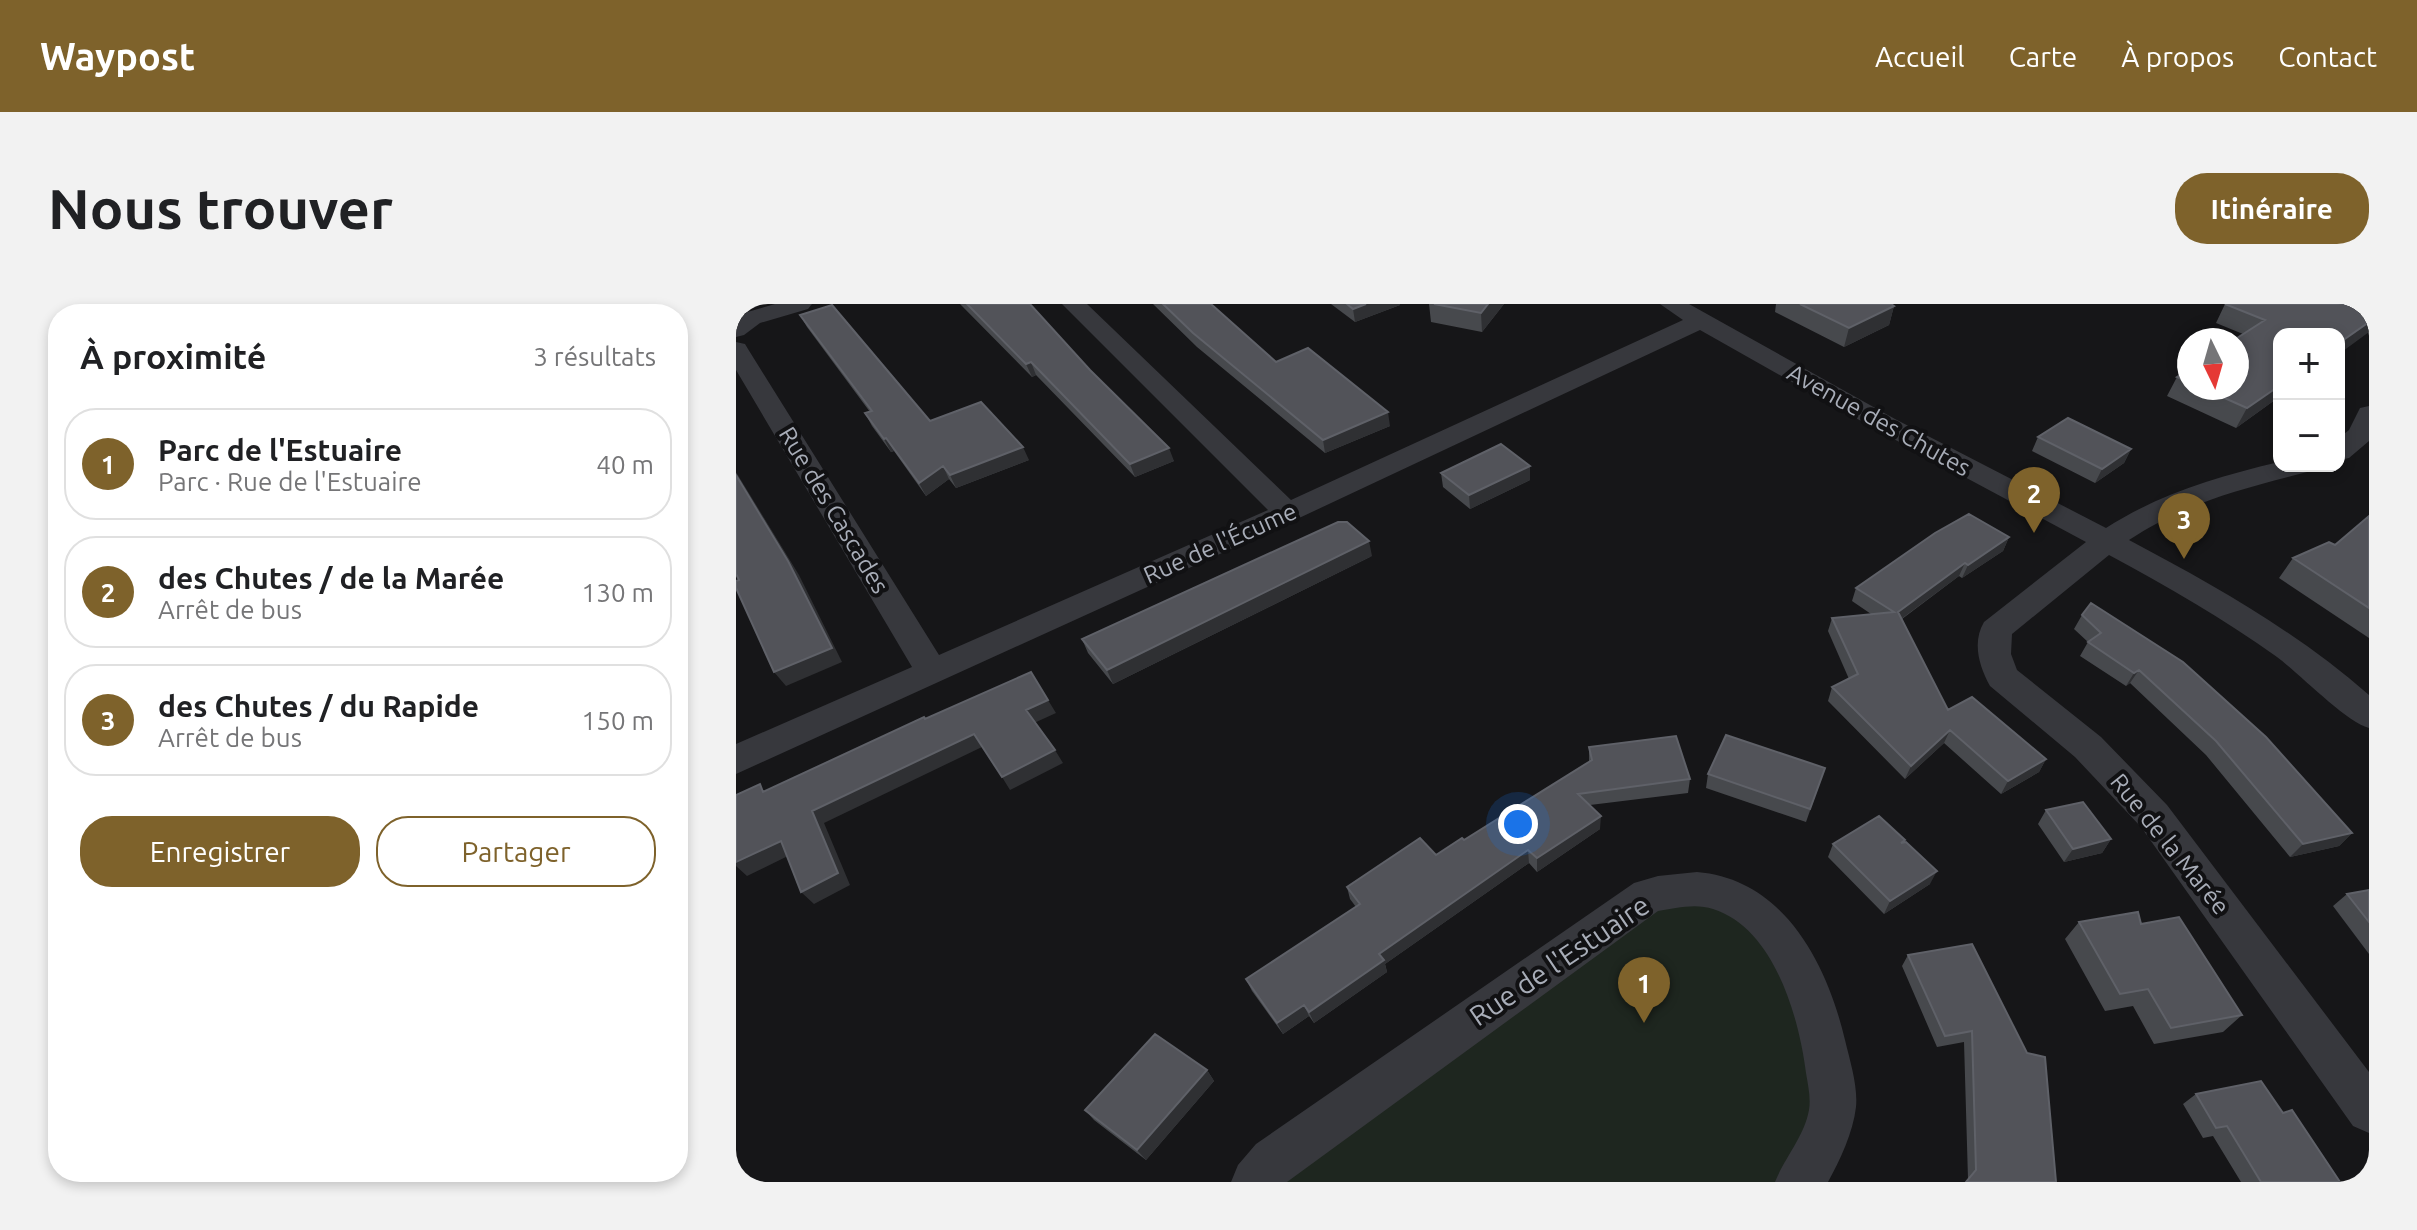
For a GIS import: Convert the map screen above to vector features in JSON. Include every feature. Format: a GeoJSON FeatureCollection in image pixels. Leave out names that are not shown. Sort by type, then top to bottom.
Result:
{"type":"FeatureCollection","features":[{"type":"Feature","properties":{"kind":"street"},"geometry":{"type":"LineString","coordinates":[[736,330],[752,318],[800,304]]}},
{"type":"Feature","properties":{"kind":"street"},"geometry":{"type":"LineString","coordinates":[[1074,304],[1287,513]]}},
{"type":"Feature","properties":{"kind":"street","name":"Avenue des Chutes"},"geometry":{"type":"LineString","coordinates":[[1672,304],[1875,420],[2106,541],[2241,619],[2300,659],[2369,715]]}},
{"type":"Feature","properties":{"kind":"street","name":"Rue de l'Écume"},"geometry":{"type":"LineString","coordinates":[[736,760],[1287,513],[1701,321]]}},
{"type":"Feature","properties":{"kind":"street","name":"Rue des Cascades"},"geometry":{"type":"LineString","coordinates":[[736,349],[932,672]]}},
{"type":"Feature","properties":{"kind":"street"},"geometry":{"type":"LineString","coordinates":[[2345,447],[2361,434],[2369,414]]}},
{"type":"Feature","properties":{"kind":"street"},"geometry":{"type":"LineString","coordinates":[[2106,541],[2135,521],[2187,496],[2275,472]]}},
{"type":"Feature","properties":{"kind":"street","name":"Rue de la Marée"},"geometry":{"type":"LineString","coordinates":[[2106,541],[1996,630],[1994,654],[2002,677],[2088,747],[2154,816],[2369,1110]]}},
{"type":"Feature","properties":{"kind":"street","name":"Rue de l'Estuaire"},"geometry":{"type":"LineString","coordinates":[[1255,1182],[1273,1161],[1648,895],[1690,888],[1728,895],[1771,925],[1811,993],[1827,1052],[1833,1109],[1816,1160],[1799,1182]]}},
{"type":"Feature","properties":{"kind":"shaded area"},"geometry":{"type":"Polygon","coordinates":[[[1690,888],[1771,925],[1827,1052],[1799,1182],[1255,1182],[1690,888]]]}},
{"type":"Feature","properties":{"kind":"building"},"geometry":{"type":"Polygon","coordinates":[[[967,304],[1030,304],[1090,370],[1169,448],[1130,464],[1031,362],[1026,364],[967,304]]]}},
{"type":"Feature","properties":{"kind":"building"},"geometry":{"type":"Polygon","coordinates":[[[1163,304],[1211,304],[1276,362],[1308,348],[1388,412],[1323,440],[1193,333],[1163,304]]]}},
{"type":"Feature","properties":{"kind":"building"},"geometry":{"type":"Polygon","coordinates":[[[1347,304],[1366,304],[1353,309],[1347,304]]]}},
{"type":"Feature","properties":{"kind":"building"},"geometry":{"type":"Polygon","coordinates":[[[1434,304],[1488,304],[1481,313],[1434,304]]]}},
{"type":"Feature","properties":{"kind":"building"},"geometry":{"type":"Polygon","coordinates":[[[1800,304],[1891,304],[1894,306],[1849,328],[1800,304]]]}},
{"type":"Feature","properties":{"kind":"building"},"geometry":{"type":"Polygon","coordinates":[[[2225,304],[2369,304],[2369,322],[2345,339],[2345,328],[2273,328],[2273,390],[2247,408],[2229,400],[2249,400],[2249,330],[2265,320],[2225,304]]]}},
{"type":"Feature","properties":{"kind":"building"},"geometry":{"type":"Polygon","coordinates":[[[832,305],[930,421],[981,402],[1023,447],[950,475],[943,466],[919,483],[865,413],[872,411],[800,315],[832,305]]]}},
{"type":"Feature","properties":{"kind":"building"},"geometry":{"type":"Polygon","coordinates":[[[2068,418],[2131,449],[2102,469],[2038,437],[2068,418]]]}},
{"type":"Feature","properties":{"kind":"building"},"geometry":{"type":"Polygon","coordinates":[[[1501,444],[1530,466],[1469,495],[1441,473],[1501,444]]]}},
{"type":"Feature","properties":{"kind":"building"},"geometry":{"type":"Polygon","coordinates":[[[736,475],[788,561],[832,648],[774,672],[736,588],[736,581],[739,580],[736,574],[736,475]]]}},
{"type":"Feature","properties":{"kind":"building"},"geometry":{"type":"Polygon","coordinates":[[[1969,514],[2009,537],[1968,565],[1965,563],[1898,612],[1948,710],[1972,697],[2046,759],[2008,781],[1950,730],[1911,766],[1832,687],[1858,674],[1832,618],[1894,612],[1856,588],[1935,533],[1969,514]]]}},
{"type":"Feature","properties":{"kind":"building"},"geometry":{"type":"Polygon","coordinates":[[[2369,516],[2369,608],[2293,558],[2329,542],[2335,545],[2369,516]]]}},
{"type":"Feature","properties":{"kind":"building"},"geometry":{"type":"Polygon","coordinates":[[[1338,522],[1347,522],[1369,541],[1107,670],[1082,639],[1338,522]]]}},
{"type":"Feature","properties":{"kind":"building"},"geometry":{"type":"Polygon","coordinates":[[[2091,603],[2183,662],[2266,737],[2352,833],[2303,844],[2216,741],[2139,670],[2134,673],[2088,642],[2101,633],[2082,615],[2091,603]]]}},
{"type":"Feature","properties":{"kind":"building"},"geometry":{"type":"Polygon","coordinates":[[[1031,672],[1048,700],[1026,710],[1055,750],[1002,777],[974,734],[812,811],[838,873],[801,892],[781,841],[736,862],[736,795],[760,784],[763,792],[924,717],[1031,672]]]}},
{"type":"Feature","properties":{"kind":"building"},"geometry":{"type":"Polygon","coordinates":[[[1726,735],[1825,768],[1810,809],[1708,774],[1726,735]]]}},
{"type":"Feature","properties":{"kind":"building"},"geometry":{"type":"Polygon","coordinates":[[[1676,736],[1690,779],[1578,794],[1601,816],[1537,858],[1528,850],[1379,954],[1384,960],[1309,1012],[1304,1005],[1277,1023],[1246,979],[1360,904],[1347,887],[1420,838],[1436,855],[1462,838],[1464,840],[1592,760],[1589,747],[1676,736]]]}},
{"type":"Feature","properties":{"kind":"building"},"geometry":{"type":"Polygon","coordinates":[[[2083,802],[2111,839],[2073,849],[2046,810],[2083,802]]]}},
{"type":"Feature","properties":{"kind":"building"},"geometry":{"type":"Polygon","coordinates":[[[1879,816],[1905,840],[1901,843],[1906,842],[1937,871],[1890,901],[1833,844],[1879,816]]]}},
{"type":"Feature","properties":{"kind":"building"},"geometry":{"type":"Polygon","coordinates":[[[2369,890],[2369,922],[2347,894],[2369,890]]]}},
{"type":"Feature","properties":{"kind":"building"},"geometry":{"type":"Polygon","coordinates":[[[2138,912],[2141,924],[2179,917],[2242,1015],[2171,1028],[2148,989],[2120,994],[2079,922],[2138,912]]]}},
{"type":"Feature","properties":{"kind":"building"},"geometry":{"type":"Polygon","coordinates":[[[1972,944],[2027,1053],[2045,1057],[2056,1182],[1966,1182],[1976,1170],[1972,1031],[1945,1036],[1908,955],[1972,944]]]}},
{"type":"Feature","properties":{"kind":"building"},"geometry":{"type":"Polygon","coordinates":[[[1155,1034],[1207,1070],[1137,1150],[1085,1110],[1155,1034]]]}},
{"type":"Feature","properties":{"kind":"building"},"geometry":{"type":"Polygon","coordinates":[[[2261,1081],[2283,1113],[2292,1110],[2340,1182],[2261,1182],[2227,1126],[2216,1128],[2196,1094],[2261,1081]]]}},
{"type":"Feature","properties":{"kind":"place","name":"des Chutes / de la Marée"},"geometry":{"type":"Point","coordinates":[2034,533]}},
{"type":"Feature","properties":{"kind":"place","name":"des Chutes / du Rapide"},"geometry":{"type":"Point","coordinates":[2184,559]}},
{"type":"Feature","properties":{"kind":"place","name":"Parc de l'Estuaire"},"geometry":{"type":"Point","coordinates":[1644,1023]}}]}
